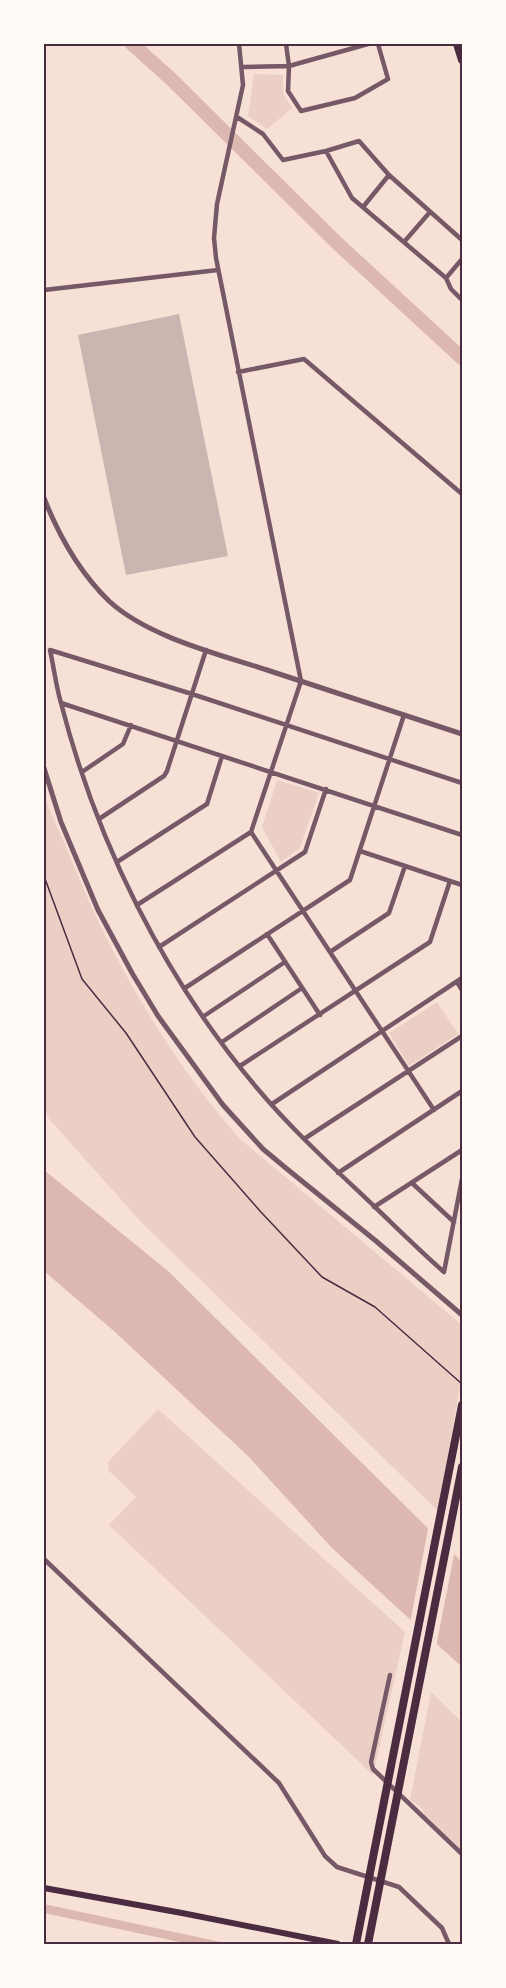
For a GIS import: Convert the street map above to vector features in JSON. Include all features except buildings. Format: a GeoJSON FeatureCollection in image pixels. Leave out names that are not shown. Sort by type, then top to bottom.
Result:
{"type":"FeatureCollection","features":[{"type":"Feature","properties":{"kind":"highway"},"geometry":{"type":"LineString","coordinates":[[458,44],[462,60]]}},
{"type":"Feature","properties":{"kind":"highway"},"geometry":{"type":"LineString","coordinates":[[356,1944],[462,1405]]}},
{"type":"Feature","properties":{"kind":"highway"},"geometry":{"type":"LineString","coordinates":[[368,1944],[462,1467]]}},
{"type":"Feature","properties":{"kind":"main road"},"geometry":{"type":"LineString","coordinates":[[44,1888],[338,1944]]}},
{"type":"Feature","properties":{"kind":"street"},"geometry":{"type":"LineString","coordinates":[[137,906],[250,832],[301,681],[238,372],[214,238],[215,219],[243,85],[243,66],[239,44]]}},
{"type":"Feature","properties":{"kind":"street"},"geometry":{"type":"LineString","coordinates":[[286,44],[289,66],[288,91],[301,111],[355,98],[388,79],[378,44]]}},
{"type":"Feature","properties":{"kind":"street"},"geometry":{"type":"LineString","coordinates":[[243,66],[289,66],[368,44]]}},
{"type":"Feature","properties":{"kind":"street"},"geometry":{"type":"LineString","coordinates":[[237,117],[263,134],[283,160],[359,141],[388,175],[462,240]]}},
{"type":"Feature","properties":{"kind":"street"},"geometry":{"type":"LineString","coordinates":[[326,151],[352,198],[446,278],[451,289],[462,300]]}},
{"type":"Feature","properties":{"kind":"street"},"geometry":{"type":"LineString","coordinates":[[363,207],[388,175]]}},
{"type":"Feature","properties":{"kind":"street"},"geometry":{"type":"LineString","coordinates":[[404,242],[430,212]]}},
{"type":"Feature","properties":{"kind":"street"},"geometry":{"type":"LineString","coordinates":[[446,278],[462,259]]}},
{"type":"Feature","properties":{"kind":"street"},"geometry":{"type":"LineString","coordinates":[[44,290],[218,270]]}},
{"type":"Feature","properties":{"kind":"street"},"geometry":{"type":"LineString","coordinates":[[238,372],[304,359],[462,494]]}},
{"type":"Feature","properties":{"kind":"street"},"geometry":{"type":"LineString","coordinates":[[44,498],[55,525],[88,578],[111,602],[133,618],[158,631],[206,650],[462,734]]}},
{"type":"Feature","properties":{"kind":"street"},"geometry":{"type":"LineString","coordinates":[[462,783],[50,650],[61,703],[82,772],[99,819],[137,906],[185,988],[240,1066],[304,1140],[444,1272],[462,1179]]}},
{"type":"Feature","properties":{"kind":"street"},"geometry":{"type":"LineString","coordinates":[[99,819],[164,777],[206,650]]}},
{"type":"Feature","properties":{"kind":"street"},"geometry":{"type":"LineString","coordinates":[[61,703],[462,835]]}},
{"type":"Feature","properties":{"kind":"street"},"geometry":{"type":"LineString","coordinates":[[185,988],[350,880],[404,715]]}},
{"type":"Feature","properties":{"kind":"street"},"geometry":{"type":"LineString","coordinates":[[82,772],[123,744],[131,725]]}},
{"type":"Feature","properties":{"kind":"street"},"geometry":{"type":"LineString","coordinates":[[117,862],[207,804],[222,756]]}},
{"type":"Feature","properties":{"kind":"street"},"geometry":{"type":"LineString","coordinates":[[44,768],[61,822],[104,921],[158,1016],[223,1105],[271,1156],[376,1241],[462,1315]]}},
{"type":"Feature","properties":{"kind":"street"},"geometry":{"type":"LineString","coordinates":[[159,947],[305,852],[326,789]]}},
{"type":"Feature","properties":{"kind":"street"},"geometry":{"type":"LineString","coordinates":[[250,832],[434,1110]]}},
{"type":"Feature","properties":{"kind":"street"},"geometry":{"type":"LineString","coordinates":[[360,851],[462,885]]}},
{"type":"Feature","properties":{"kind":"street"},"geometry":{"type":"LineString","coordinates":[[330,952],[389,913],[405,866]]}},
{"type":"Feature","properties":{"kind":"street"},"geometry":{"type":"LineString","coordinates":[[240,1066],[430,942],[450,881]]}},
{"type":"Feature","properties":{"kind":"street"},"geometry":{"type":"LineString","coordinates":[[267,934],[320,1015]]}},
{"type":"Feature","properties":{"kind":"street"},"geometry":{"type":"LineString","coordinates":[[204,1016],[285,962]]}},
{"type":"Feature","properties":{"kind":"street"},"geometry":{"type":"LineString","coordinates":[[272,1104],[462,978]]}},
{"type":"Feature","properties":{"kind":"street"},"geometry":{"type":"LineString","coordinates":[[457,982],[462,990]]}},
{"type":"Feature","properties":{"kind":"street"},"geometry":{"type":"LineString","coordinates":[[222,1042],[302,988]]}},
{"type":"Feature","properties":{"kind":"street"},"geometry":{"type":"LineString","coordinates":[[304,1140],[462,1036]]}},
{"type":"Feature","properties":{"kind":"street"},"geometry":{"type":"LineString","coordinates":[[338,1173],[462,1091]]}},
{"type":"Feature","properties":{"kind":"street"},"geometry":{"type":"LineString","coordinates":[[374,1207],[462,1150]]}},
{"type":"Feature","properties":{"kind":"street"},"geometry":{"type":"LineString","coordinates":[[412,1183],[454,1222]]}},
{"type":"Feature","properties":{"kind":"street"},"geometry":{"type":"LineString","coordinates":[[44,1559],[279,1783],[325,1856],[337,1868],[399,1887],[442,1928],[449,1944]]}},
{"type":"Feature","properties":{"kind":"street"},"geometry":{"type":"LineString","coordinates":[[390,1675],[371,1762],[373,1769],[462,1854]]}},
{"type":"Feature","properties":{"kind":"path"},"geometry":{"type":"LineString","coordinates":[[44,876],[82,979],[126,1033],[195,1137],[322,1277],[375,1307],[462,1384]]}},
{"type":"Feature","properties":{"kind":"shaded area"},"geometry":{"type":"Polygon","coordinates":[[[254,74],[283,75],[283,93],[292,108],[267,129],[248,116],[254,74]]]}},
{"type":"Feature","properties":{"kind":"shaded area"},"geometry":{"type":"Polygon","coordinates":[[[277,780],[319,793],[300,848],[281,862],[262,827],[277,780]]]}},
{"type":"Feature","properties":{"kind":"shaded area"},"geometry":{"type":"Polygon","coordinates":[[[44,791],[49,808],[116,957],[147,1012],[200,1091],[240,1139],[462,1325],[462,1375],[438,1511],[142,1223],[49,1119],[44,1109],[44,791]]]}},
{"type":"Feature","properties":{"kind":"shaded area"},"geometry":{"type":"Polygon","coordinates":[[[437,1002],[458,1034],[409,1066],[389,1033],[437,1002]]]}},
{"type":"Feature","properties":{"kind":"shaded area"},"geometry":{"type":"Polygon","coordinates":[[[44,1170],[168,1271],[462,1562],[462,1667],[332,1548],[249,1457],[115,1332],[44,1271],[44,1170]]]}},
{"type":"Feature","properties":{"kind":"shaded area"},"geometry":{"type":"Polygon","coordinates":[[[158,1409],[405,1632],[373,1775],[109,1525],[136,1497],[109,1471],[108,1462],[158,1409]]]}},
{"type":"Feature","properties":{"kind":"shaded area"},"geometry":{"type":"Polygon","coordinates":[[[431,1692],[462,1722],[462,1850],[424,1814],[422,1808],[410,1800],[431,1692]]]}},
{"type":"Feature","properties":{"kind":"shaded area"},"geometry":{"type":"Polygon","coordinates":[[[44,1904],[230,1944],[189,1944],[44,1913],[44,1904]]]}},
{"type":"Feature","properties":{"kind":"pier"},"geometry":{"type":"Polygon","coordinates":[[[429,1524],[455,1550],[436,1647],[410,1623],[429,1524]]]}},
{"type":"Feature","properties":{"kind":"waterway"},"geometry":{"type":"LineString","coordinates":[[132,44],[170,78],[338,244],[462,358]]}}]}
